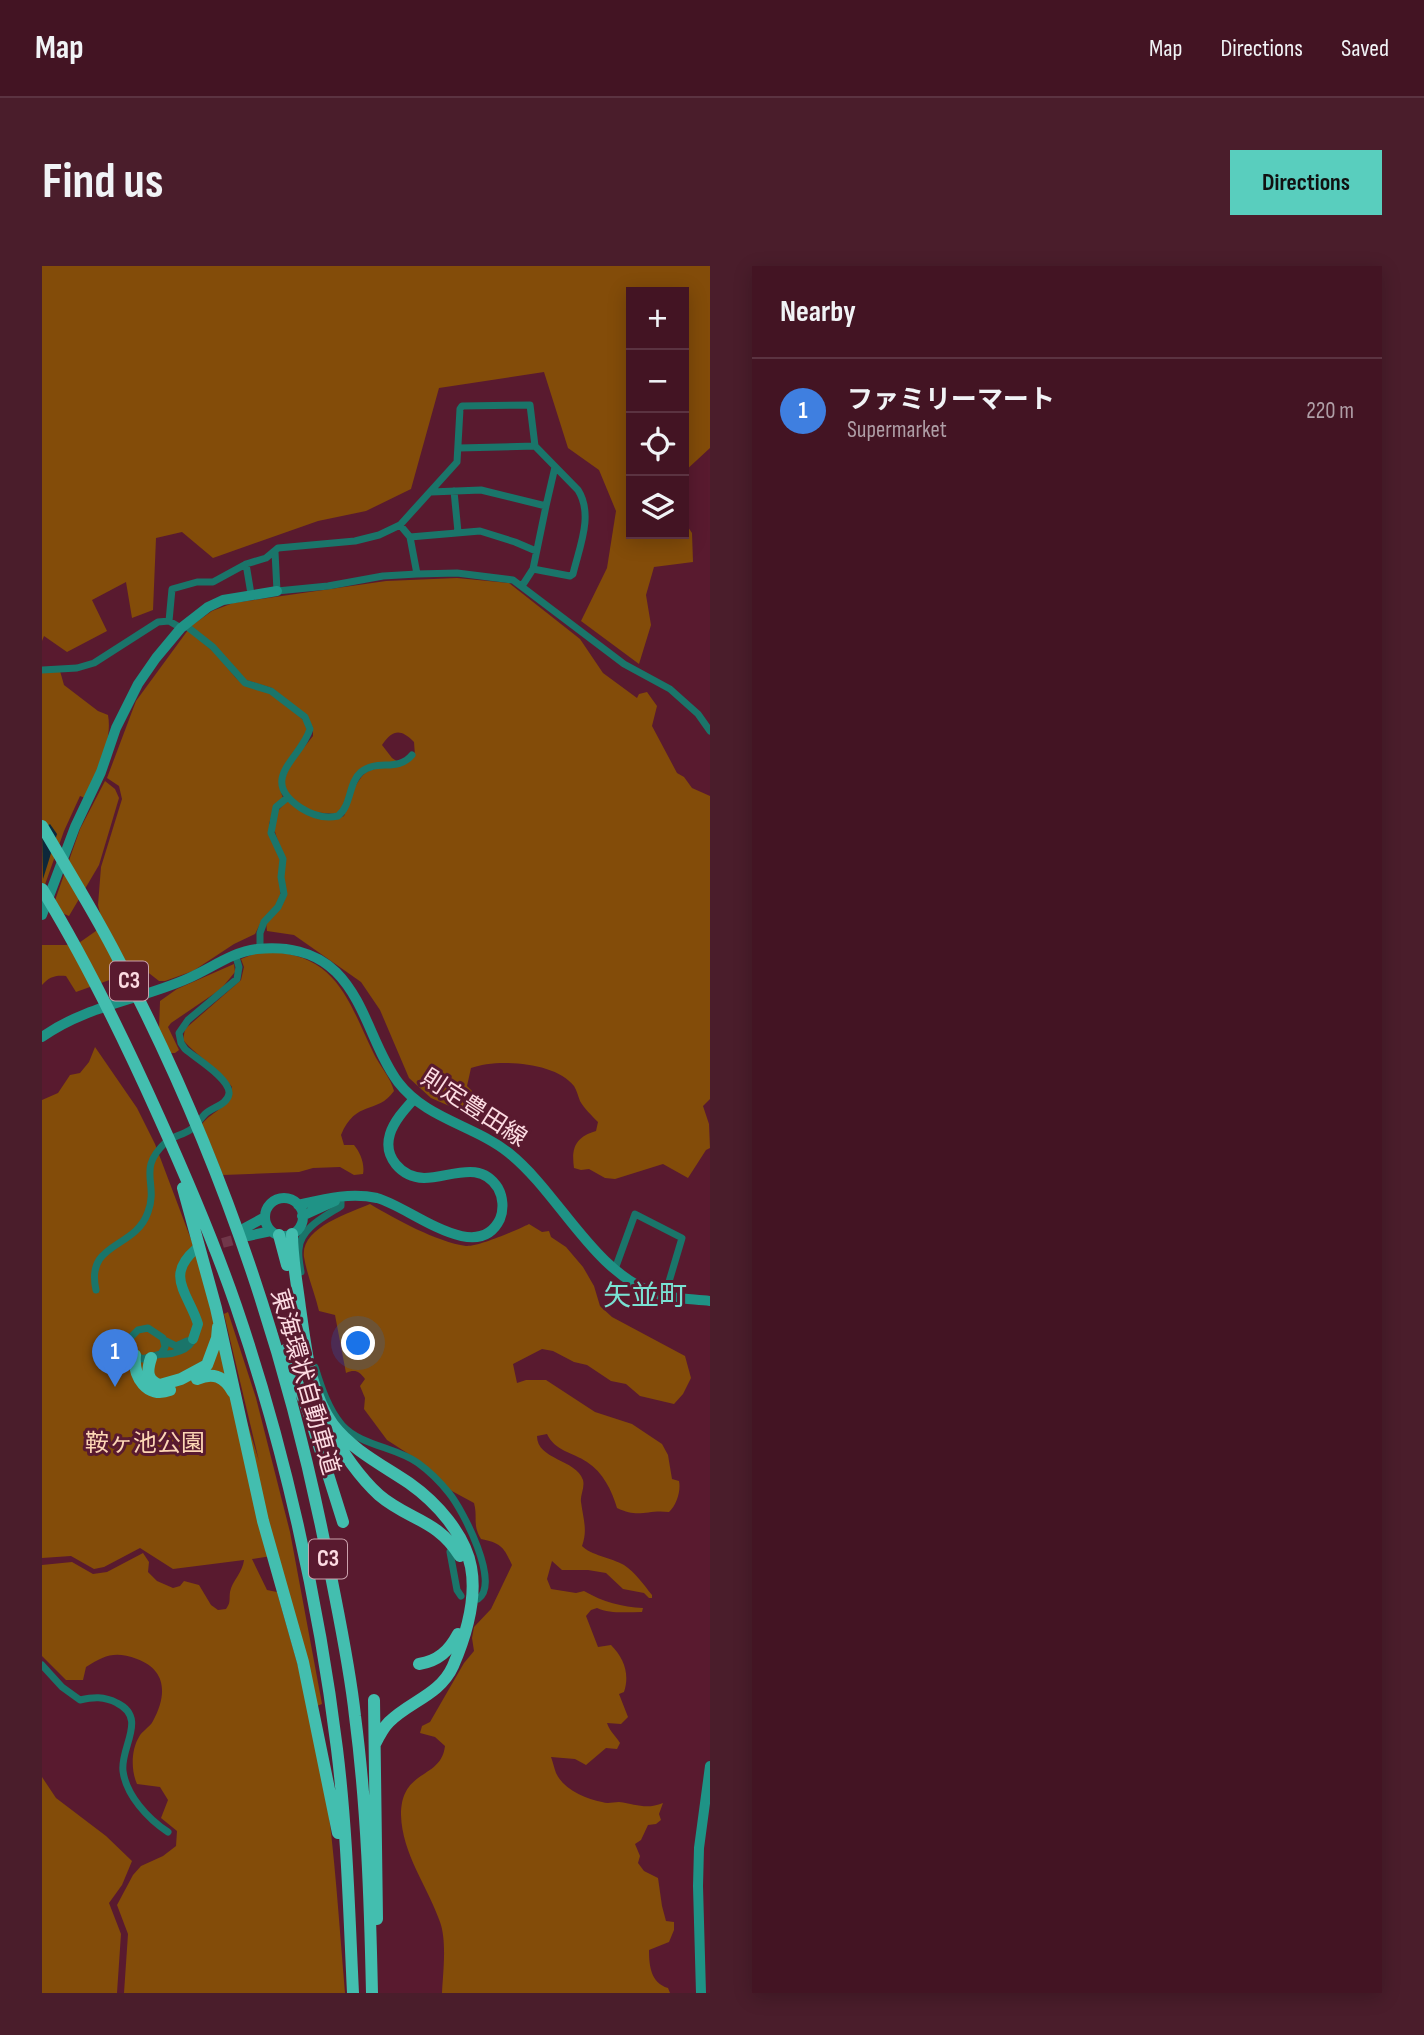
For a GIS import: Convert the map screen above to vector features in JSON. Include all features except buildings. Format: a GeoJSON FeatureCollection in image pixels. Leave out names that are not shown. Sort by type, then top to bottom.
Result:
{"type":"FeatureCollection","features":[{"type":"Feature","properties":{"kind":"highway","name":"東海環状自動車道"},"geometry":{"type":"LineString","coordinates":[[42,826],[113,949],[203,1142],[250,1265],[287,1381],[306,1454],[345,1649],[362,1788],[373,1993]]}},
{"type":"Feature","properties":{"kind":"highway","name":"東海環状自動車道"},"geometry":{"type":"LineString","coordinates":[[42,889],[116,1025],[175,1153],[236,1307],[268,1411],[305,1562],[337,1746],[346,1828],[353,1993]]}},
{"type":"Feature","properties":{"kind":"highway"},"geometry":{"type":"LineString","coordinates":[[175,1153],[188,1210],[206,1265],[263,1521],[303,1662],[336,1821],[350,1922]]}},
{"type":"Feature","properties":{"kind":"highway"},"geometry":{"type":"LineString","coordinates":[[275,1233],[288,1267],[306,1380],[323,1420],[373,1488],[388,1501],[436,1528],[456,1549],[466,1568],[467,1598],[457,1636],[440,1657],[419,1664]]}},
{"type":"Feature","properties":{"kind":"highway"},"geometry":{"type":"LineString","coordinates":[[292,1234],[293,1260],[310,1367],[318,1396],[328,1416],[348,1440],[422,1493],[444,1515],[471,1567],[470,1609],[452,1667],[438,1687],[389,1722],[375,1744]]}},
{"type":"Feature","properties":{"kind":"highway"},"geometry":{"type":"LineString","coordinates":[[250,1265],[309,1413],[343,1522]]}},
{"type":"Feature","properties":{"kind":"highway"},"geometry":{"type":"LineString","coordinates":[[156,1356],[148,1369],[149,1377],[160,1385],[202,1369],[210,1360],[217,1338],[216,1308]]}},
{"type":"Feature","properties":{"kind":"highway"},"geometry":{"type":"LineString","coordinates":[[135,1355],[136,1369],[143,1385],[152,1392],[166,1392],[205,1375],[217,1376],[227,1382],[236,1398]]}},
{"type":"Feature","properties":{"kind":"highway"},"geometry":{"type":"LineString","coordinates":[[216,1391],[222,1382],[217,1376]]}},
{"type":"Feature","properties":{"kind":"highway"},"geometry":{"type":"LineString","coordinates":[[373,1700],[378,1894],[373,1993]]}},
{"type":"Feature","properties":{"kind":"street"},"geometry":{"type":"LineString","coordinates":[[169,621],[172,589],[197,582],[213,582],[275,552],[278,548],[369,538],[400,524],[455,465],[462,406],[528,404],[532,407],[535,446],[583,498],[586,514],[573,574],[570,576],[533,569]]}},
{"type":"Feature","properties":{"kind":"street"},"geometry":{"type":"LineString","coordinates":[[459,448],[535,446]]}},
{"type":"Feature","properties":{"kind":"street"},"geometry":{"type":"LineString","coordinates":[[522,586],[533,569],[555,467]]}},
{"type":"Feature","properties":{"kind":"street"},"geometry":{"type":"LineString","coordinates":[[431,492],[481,490],[546,506]]}},
{"type":"Feature","properties":{"kind":"street"},"geometry":{"type":"LineString","coordinates":[[454,491],[458,532]]}},
{"type":"Feature","properties":{"kind":"street"},"geometry":{"type":"LineString","coordinates":[[400,524],[410,537],[417,574]]}},
{"type":"Feature","properties":{"kind":"street"},"geometry":{"type":"LineString","coordinates":[[410,537],[480,531],[536,551]]}},
{"type":"Feature","properties":{"kind":"street"},"geometry":{"type":"LineString","coordinates":[[275,552],[276,592]]}},
{"type":"Feature","properties":{"kind":"street"},"geometry":{"type":"LineString","coordinates":[[246,564],[251,594]]}},
{"type":"Feature","properties":{"kind":"street"},"geometry":{"type":"LineString","coordinates":[[42,915],[75,827],[101,772],[124,711],[144,675],[183,626],[223,600],[251,594],[417,574],[457,573],[513,580],[624,664],[670,689],[698,714],[710,731]]}},
{"type":"Feature","properties":{"kind":"street"},"geometry":{"type":"LineString","coordinates":[[42,670],[77,668],[94,663],[158,622],[169,621],[183,626],[213,647],[245,683],[271,691],[305,717],[310,729],[308,736],[287,764],[282,778],[283,792],[287,799],[311,814],[335,817],[342,812],[354,782],[365,769],[401,764],[412,755]]}},
{"type":"Feature","properties":{"kind":"street"},"geometry":{"type":"LineString","coordinates":[[260,948],[260,933],[264,922],[278,907],[284,894],[281,877],[283,859],[271,833],[276,807],[287,799]]}},
{"type":"Feature","properties":{"kind":"street","name":"則定豊田線"},"geometry":{"type":"LineString","coordinates":[[42,1037],[76,1016],[189,978],[235,954],[260,948],[300,951],[324,962],[335,971],[354,997],[393,1074],[414,1099],[436,1114],[492,1140],[523,1165],[615,1269],[642,1287],[665,1295],[710,1301]]}},
{"type":"Feature","properties":{"kind":"street"},"geometry":{"type":"LineString","coordinates":[[96,1290],[93,1273],[101,1255],[135,1233],[149,1210],[151,1189],[148,1171],[154,1157],[167,1141],[190,1129],[209,1110],[223,1103],[229,1094],[229,1088],[222,1079],[185,1049],[179,1033],[188,1020],[237,979],[239,967],[235,954]]}},
{"type":"Feature","properties":{"kind":"street"},"geometry":{"type":"LineString","coordinates":[[298,1205],[332,1196],[360,1196],[379,1199],[404,1209],[456,1236],[465,1238],[485,1235],[493,1228],[499,1221],[503,1204],[499,1190],[488,1177],[470,1171],[436,1177],[414,1176],[399,1169],[393,1161],[389,1151],[391,1132],[414,1099]]}},
{"type":"Feature","properties":{"kind":"street"},"geometry":{"type":"LineString","coordinates":[[302,1216],[341,1197]]}},
{"type":"Feature","properties":{"kind":"street"},"geometry":{"type":"LineString","coordinates":[[341,1197],[341,1206],[325,1215],[305,1233],[299,1249],[314,1363],[321,1385],[329,1405],[342,1425],[358,1436],[417,1462],[449,1493],[471,1526],[484,1570],[486,1587],[484,1595],[478,1599]]}},
{"type":"Feature","properties":{"kind":"street"},"geometry":{"type":"LineString","coordinates":[[288,1199],[298,1205],[302,1216],[300,1227],[292,1234],[247,1232],[265,1217],[268,1206],[277,1200],[288,1199]]}},
{"type":"Feature","properties":{"kind":"street"},"geometry":{"type":"LineString","coordinates":[[615,1269],[635,1214],[682,1238],[665,1295]]}},
{"type":"Feature","properties":{"kind":"street"},"geometry":{"type":"LineString","coordinates":[[265,1217],[275,1233]]}},
{"type":"Feature","properties":{"kind":"street"},"geometry":{"type":"LineString","coordinates":[[193,1339],[181,1345],[166,1341],[148,1328],[138,1330],[129,1342],[135,1355],[142,1359],[189,1346],[193,1339],[198,1324],[180,1285],[179,1275],[186,1258],[196,1250]]}},
{"type":"Feature","properties":{"kind":"street"},"geometry":{"type":"LineString","coordinates":[[156,1356],[166,1341]]}},
{"type":"Feature","properties":{"kind":"street"},"geometry":{"type":"LineString","coordinates":[[450,1552],[457,1590],[461,1596]]}},
{"type":"Feature","properties":{"kind":"street"},"geometry":{"type":"LineString","coordinates":[[42,1665],[62,1687],[79,1700],[104,1698],[124,1706],[130,1713],[132,1726],[123,1760],[124,1777],[154,1823],[167,1832]]}},
{"type":"Feature","properties":{"kind":"street"},"geometry":{"type":"LineString","coordinates":[[701,1993],[706,1974],[698,1886],[710,1766]]}},
{"type":"Feature","properties":{"kind":"green space"},"geometry":{"type":"Polygon","coordinates":[[[42,266],[710,266],[710,448],[689,467],[689,287],[626,287],[626,539],[689,539],[689,528],[692,533],[693,562],[654,567],[646,595],[651,625],[639,664],[581,621],[607,568],[616,511],[599,470],[568,448],[544,372],[439,388],[411,489],[366,511],[318,521],[213,558],[182,532],[156,538],[153,610],[132,618],[126,582],[92,600],[107,631],[67,652],[44,636],[42,641],[42,266]]]}},
{"type":"Feature","properties":{"kind":"green space"},"geometry":{"type":"Polygon","coordinates":[[[457,578],[509,583],[580,639],[603,673],[637,698],[639,694],[647,692],[657,706],[652,726],[677,773],[684,777],[692,788],[710,796],[710,1099],[703,1106],[709,1124],[710,1148],[688,1178],[663,1164],[615,1179],[605,1178],[589,1169],[574,1168],[573,1154],[576,1144],[584,1136],[596,1131],[598,1122],[582,1104],[574,1086],[565,1078],[540,1067],[496,1063],[471,1068],[467,1086],[478,1100],[477,1118],[431,1098],[409,1078],[380,1010],[361,982],[294,935],[267,931],[266,922],[275,914],[286,896],[284,857],[274,826],[276,814],[288,801],[307,814],[321,819],[344,816],[355,787],[365,773],[408,762],[415,756],[414,742],[401,733],[390,736],[382,745],[398,762],[372,765],[360,771],[337,814],[311,812],[288,797],[284,789],[290,765],[313,736],[313,728],[307,716],[272,688],[246,680],[214,645],[191,626],[212,611],[233,603],[386,581],[457,578]]]}},
{"type":"Feature","properties":{"kind":"green space"},"geometry":{"type":"Polygon","coordinates":[[[188,630],[215,653],[244,685],[270,693],[304,721],[307,730],[283,770],[283,798],[274,808],[269,824],[269,834],[281,860],[280,900],[261,922],[255,934],[234,944],[193,971],[165,981],[159,981],[145,970],[76,992],[66,976],[52,977],[42,985],[42,945],[76,945],[103,926],[98,905],[101,867],[122,799],[119,786],[107,778],[136,701],[188,630]]]}},
{"type":"Feature","properties":{"kind":"green space"},"geometry":{"type":"Polygon","coordinates":[[[60,671],[64,685],[98,711],[108,715],[109,725],[102,757],[85,798],[80,796],[64,831],[42,893],[42,672],[60,671]]]}},
{"type":"Feature","properties":{"kind":"green space"},"geometry":{"type":"Polygon","coordinates":[[[105,781],[115,789],[119,798],[99,865],[69,916],[52,909],[80,829],[105,781]]]}},
{"type":"Feature","properties":{"kind":"green space"},"geometry":{"type":"Polygon","coordinates":[[[271,952],[293,955],[311,962],[338,984],[388,1076],[394,1091],[381,1103],[353,1116],[341,1135],[344,1145],[354,1145],[358,1151],[363,1162],[363,1174],[354,1175],[340,1167],[313,1168],[299,1172],[223,1175],[202,1124],[225,1104],[232,1087],[183,1040],[185,1029],[241,980],[244,967],[241,959],[271,952]]]}},
{"type":"Feature","properties":{"kind":"green space"},"geometry":{"type":"Polygon","coordinates":[[[234,964],[235,972],[221,989],[168,1027],[179,1050],[170,1053],[159,1029],[160,1001],[177,989],[234,964]]]}},
{"type":"Feature","properties":{"kind":"green space","name":"鞍ヶ池公園"},"geometry":{"type":"Polygon","coordinates":[[[95,1047],[137,1108],[155,1144],[192,1242],[259,1461],[224,1314],[228,1312],[256,1398],[290,1532],[322,1704],[317,1706],[278,1555],[252,1559],[267,1590],[277,1592],[316,1736],[332,1837],[345,1993],[124,1993],[128,1934],[117,1905],[141,1866],[163,1856],[176,1846],[177,1831],[161,1818],[168,1800],[160,1787],[137,1784],[133,1767],[136,1742],[158,1711],[162,1684],[147,1664],[116,1655],[105,1657],[86,1667],[83,1680],[66,1680],[42,1656],[42,1565],[72,1562],[93,1574],[107,1572],[143,1553],[149,1562],[148,1572],[157,1581],[173,1588],[184,1581],[199,1585],[211,1605],[218,1610],[228,1607],[231,1588],[244,1560],[173,1569],[140,1548],[104,1567],[94,1569],[71,1556],[42,1558],[42,1100],[58,1093],[70,1075],[80,1073],[89,1062],[95,1047]]]}},
{"type":"Feature","properties":{"kind":"green space"},"geometry":{"type":"Polygon","coordinates":[[[370,1204],[429,1235],[466,1246],[488,1241],[529,1224],[542,1232],[549,1231],[551,1237],[566,1247],[583,1267],[594,1286],[600,1306],[612,1317],[685,1356],[691,1378],[674,1404],[640,1396],[626,1384],[611,1381],[587,1365],[574,1362],[553,1351],[542,1349],[513,1364],[517,1383],[546,1380],[595,1412],[632,1424],[662,1444],[668,1455],[672,1479],[679,1481],[678,1497],[669,1512],[625,1511],[617,1508],[606,1482],[593,1466],[559,1448],[547,1434],[537,1436],[543,1450],[573,1468],[583,1480],[581,1499],[585,1529],[582,1546],[590,1552],[624,1565],[652,1595],[652,1598],[649,1598],[644,1593],[623,1589],[606,1573],[562,1570],[552,1561],[547,1579],[551,1589],[576,1593],[584,1591],[613,1603],[643,1608],[642,1612],[625,1612],[597,1608],[586,1616],[598,1647],[611,1645],[625,1667],[626,1685],[624,1692],[619,1694],[628,1717],[621,1724],[607,1723],[620,1743],[617,1749],[606,1748],[586,1765],[575,1759],[551,1757],[559,1779],[582,1796],[606,1803],[646,1806],[663,1803],[659,1814],[661,1820],[648,1825],[641,1840],[635,1844],[640,1856],[638,1863],[644,1871],[658,1878],[666,1921],[674,1922],[669,1942],[649,1950],[652,1973],[670,1993],[442,1993],[442,1930],[406,1843],[401,1815],[403,1800],[414,1781],[436,1765],[442,1757],[445,1746],[435,1737],[420,1733],[422,1726],[430,1722],[464,1663],[474,1651],[474,1627],[491,1609],[512,1565],[501,1547],[481,1539],[474,1503],[450,1490],[418,1460],[387,1440],[364,1409],[365,1398],[360,1386],[365,1379],[357,1372],[346,1373],[335,1315],[319,1311],[305,1264],[305,1247],[310,1238],[328,1223],[370,1204]]]}},
{"type":"Feature","properties":{"kind":"green space"},"geometry":{"type":"Polygon","coordinates":[[[42,1777],[56,1798],[106,1836],[132,1861],[122,1885],[109,1903],[121,1934],[117,1993],[42,1993],[42,1777]]]}},
{"type":"Feature","properties":{"kind":"water"},"geometry":{"type":"Polygon","coordinates":[[[50,824],[57,834],[43,879],[42,830],[50,824]]]}},
{"type":"Feature","properties":{"kind":"tunnel"},"geometry":{"type":"LineString","coordinates":[[208,1247],[244,1237]]}},
{"type":"Feature","properties":{"kind":"place","name":"ファミリーマート"},"geometry":{"type":"Point","coordinates":[115,1387]}},
{"type":"Feature","properties":{"kind":"district","name":"矢並町"},"geometry":{"type":"Point","coordinates":[645,1296]}}]}
